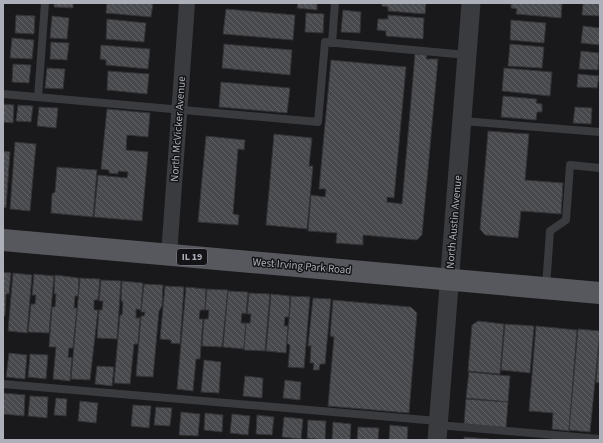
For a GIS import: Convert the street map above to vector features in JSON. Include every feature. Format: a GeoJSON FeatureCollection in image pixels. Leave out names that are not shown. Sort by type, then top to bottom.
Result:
{"type":"FeatureCollection","features":[{"type":"Feature","properties":{"kind":"main road","name":"West Irving Park Road"},"geometry":{"type":"LineString","coordinates":[[3,240],[600,292]]}},
{"type":"Feature","properties":{"kind":"street","name":"North McVicker Avenue"},"geometry":{"type":"LineString","coordinates":[[169,255],[187,3]]}},
{"type":"Feature","properties":{"kind":"street","name":"North Austin Avenue"},"geometry":{"type":"LineString","coordinates":[[438,429],[471,3]]}},
{"type":"Feature","properties":{"kind":"lane"},"geometry":{"type":"LineString","coordinates":[[38,97],[45,3]]}},
{"type":"Feature","properties":{"kind":"lane"},"geometry":{"type":"LineString","coordinates":[[332,43],[335,3]]}},
{"type":"Feature","properties":{"kind":"lane"},"geometry":{"type":"LineString","coordinates":[[3,94],[318,122],[325,42],[467,55]]}},
{"type":"Feature","properties":{"kind":"lane"},"geometry":{"type":"LineString","coordinates":[[462,121],[600,132]]}},
{"type":"Feature","properties":{"kind":"lane"},"geometry":{"type":"LineString","coordinates":[[546,288],[550,231],[566,220],[570,165],[600,168]]}},
{"type":"Feature","properties":{"kind":"lane"},"geometry":{"type":"LineString","coordinates":[[3,384],[438,429],[600,439]]}},
{"type":"Feature","properties":{"kind":"building"},"geometry":{"type":"Polygon","coordinates":[[[54,3],[73,3],[73,8],[54,7],[54,3]]]}},
{"type":"Feature","properties":{"kind":"building"},"geometry":{"type":"Polygon","coordinates":[[[107,3],[153,3],[151,17],[106,13],[107,3]]]}},
{"type":"Feature","properties":{"kind":"building"},"geometry":{"type":"Polygon","coordinates":[[[298,3],[317,3],[317,10],[297,8],[298,3]]]}},
{"type":"Feature","properties":{"kind":"building"},"geometry":{"type":"Polygon","coordinates":[[[382,3],[426,3],[425,14],[388,11],[388,7],[382,6],[382,3]]]}},
{"type":"Feature","properties":{"kind":"building"},"geometry":{"type":"Polygon","coordinates":[[[511,3],[562,3],[561,18],[516,14],[517,9],[511,8],[511,3]]]}},
{"type":"Feature","properties":{"kind":"building"},"geometry":{"type":"Polygon","coordinates":[[[583,3],[600,3],[600,16],[582,15],[583,3]]]}},
{"type":"Feature","properties":{"kind":"building"},"geometry":{"type":"Polygon","coordinates":[[[226,9],[295,15],[293,40],[223,34],[226,9]]]}},
{"type":"Feature","properties":{"kind":"building"},"geometry":{"type":"Polygon","coordinates":[[[343,10],[361,12],[360,33],[341,32],[343,10]]]}},
{"type":"Feature","properties":{"kind":"building"},"geometry":{"type":"Polygon","coordinates":[[[306,13],[324,14],[323,33],[305,32],[306,13]]]}},
{"type":"Feature","properties":{"kind":"building"},"geometry":{"type":"Polygon","coordinates":[[[16,15],[35,16],[34,34],[15,33],[16,15]]]}},
{"type":"Feature","properties":{"kind":"building"},"geometry":{"type":"Polygon","coordinates":[[[388,15],[424,18],[423,39],[386,36],[386,31],[377,30],[378,19],[388,19],[388,15]]]}},
{"type":"Feature","properties":{"kind":"building"},"geometry":{"type":"Polygon","coordinates":[[[52,16],[69,18],[67,39],[50,38],[52,16]]]}},
{"type":"Feature","properties":{"kind":"building"},"geometry":{"type":"Polygon","coordinates":[[[107,19],[146,23],[144,42],[106,39],[107,19]]]}},
{"type":"Feature","properties":{"kind":"building"},"geometry":{"type":"Polygon","coordinates":[[[511,20],[546,23],[544,43],[510,40],[511,20]]]}},
{"type":"Feature","properties":{"kind":"building"},"geometry":{"type":"Polygon","coordinates":[[[583,26],[600,28],[600,45],[581,43],[583,26]]]}},
{"type":"Feature","properties":{"kind":"building"},"geometry":{"type":"Polygon","coordinates":[[[12,38],[34,40],[32,59],[10,58],[12,38]]]}},
{"type":"Feature","properties":{"kind":"building"},"geometry":{"type":"Polygon","coordinates":[[[51,42],[69,43],[67,60],[50,59],[51,42]]]}},
{"type":"Feature","properties":{"kind":"building"},"geometry":{"type":"Polygon","coordinates":[[[224,44],[292,50],[290,75],[222,68],[224,44]]]}},
{"type":"Feature","properties":{"kind":"building"},"geometry":{"type":"Polygon","coordinates":[[[510,44],[544,47],[542,68],[508,66],[510,44]]]}},
{"type":"Feature","properties":{"kind":"building"},"geometry":{"type":"Polygon","coordinates":[[[101,45],[150,49],[148,69],[106,65],[106,60],[100,59],[101,45]]]}},
{"type":"Feature","properties":{"kind":"building"},"geometry":{"type":"Polygon","coordinates":[[[581,51],[599,53],[598,70],[579,69],[581,51]]]}},
{"type":"Feature","properties":{"kind":"building"},"geometry":{"type":"Polygon","coordinates":[[[415,54],[427,55],[426,59],[438,59],[422,235],[417,240],[363,235],[363,245],[336,243],[337,233],[308,231],[311,195],[325,197],[326,189],[319,189],[331,60],[406,67],[394,198],[387,197],[387,202],[402,204],[415,54]]]}},
{"type":"Feature","properties":{"kind":"building"},"geometry":{"type":"Polygon","coordinates":[[[13,64],[31,65],[29,83],[12,82],[13,64]]]}},
{"type":"Feature","properties":{"kind":"building"},"geometry":{"type":"Polygon","coordinates":[[[47,68],[65,69],[63,89],[45,88],[47,68]]]}},
{"type":"Feature","properties":{"kind":"building"},"geometry":{"type":"Polygon","coordinates":[[[504,68],[552,72],[550,96],[502,91],[504,68]]]}},
{"type":"Feature","properties":{"kind":"building"},"geometry":{"type":"Polygon","coordinates":[[[108,71],[149,74],[147,94],[107,90],[108,71]]]}},
{"type":"Feature","properties":{"kind":"building"},"geometry":{"type":"Polygon","coordinates":[[[578,74],[599,76],[597,88],[577,87],[578,74]]]}},
{"type":"Feature","properties":{"kind":"building"},"geometry":{"type":"Polygon","coordinates":[[[221,82],[290,88],[287,113],[219,107],[221,82]]]}},
{"type":"Feature","properties":{"kind":"building"},"geometry":{"type":"Polygon","coordinates":[[[503,96],[537,99],[536,103],[542,104],[542,112],[537,112],[536,120],[501,117],[503,96]]]}},
{"type":"Feature","properties":{"kind":"building"},"geometry":{"type":"Polygon","coordinates":[[[3,104],[14,105],[13,123],[3,122],[3,104]]]}},
{"type":"Feature","properties":{"kind":"building"},"geometry":{"type":"Polygon","coordinates":[[[18,105],[33,106],[31,122],[16,121],[18,105]]]}},
{"type":"Feature","properties":{"kind":"building"},"geometry":{"type":"Polygon","coordinates":[[[39,107],[58,108],[56,128],[37,126],[39,107]]]}},
{"type":"Feature","properties":{"kind":"building"},"geometry":{"type":"Polygon","coordinates":[[[575,107],[592,108],[591,124],[573,123],[575,107]]]}},
{"type":"Feature","properties":{"kind":"building"},"geometry":{"type":"Polygon","coordinates":[[[107,109],[150,113],[148,137],[127,135],[126,150],[148,152],[142,221],[94,217],[98,175],[127,178],[128,172],[118,171],[118,174],[109,173],[109,170],[101,169],[107,109]]]}},
{"type":"Feature","properties":{"kind":"building"},"geometry":{"type":"Polygon","coordinates":[[[488,131],[529,134],[525,180],[563,183],[561,214],[521,211],[518,238],[485,235],[480,229],[488,131]]]}},
{"type":"Feature","properties":{"kind":"building"},"geometry":{"type":"Polygon","coordinates":[[[274,134],[312,138],[309,166],[313,166],[307,229],[266,225],[274,134]]]}},
{"type":"Feature","properties":{"kind":"building"},"geometry":{"type":"Polygon","coordinates":[[[206,136],[245,140],[244,150],[238,149],[233,214],[239,215],[238,225],[198,222],[206,136]]]}},
{"type":"Feature","properties":{"kind":"building"},"geometry":{"type":"Polygon","coordinates":[[[15,142],[36,144],[30,211],[10,209],[15,142]]]}},
{"type":"Feature","properties":{"kind":"building"},"geometry":{"type":"Polygon","coordinates":[[[3,151],[10,152],[6,208],[3,207],[3,151]]]}},
{"type":"Feature","properties":{"kind":"building"},"geometry":{"type":"Polygon","coordinates":[[[57,167],[97,170],[93,217],[51,213],[52,194],[55,192],[57,167]]]}},
{"type":"Feature","properties":{"kind":"building"},"geometry":{"type":"Polygon","coordinates":[[[3,272],[11,273],[9,294],[6,294],[5,316],[3,316],[3,272]]]}},
{"type":"Feature","properties":{"kind":"building"},"geometry":{"type":"Polygon","coordinates":[[[13,273],[32,275],[27,333],[8,331],[13,273]]]}},
{"type":"Feature","properties":{"kind":"building"},"geometry":{"type":"Polygon","coordinates":[[[34,274],[54,276],[49,333],[28,332],[31,304],[35,304],[36,295],[32,295],[34,274]]]}},
{"type":"Feature","properties":{"kind":"building"},"geometry":{"type":"Polygon","coordinates":[[[55,275],[79,278],[78,296],[75,296],[74,308],[77,308],[73,348],[69,348],[68,357],[72,358],[70,381],[53,379],[56,347],[49,347],[52,307],[55,307],[55,275]]]}},
{"type":"Feature","properties":{"kind":"building"},"geometry":{"type":"Polygon","coordinates":[[[80,278],[100,279],[98,300],[94,300],[94,310],[98,310],[90,380],[71,379],[80,278]]]}},
{"type":"Feature","properties":{"kind":"building"},"geometry":{"type":"Polygon","coordinates":[[[101,280],[121,281],[117,339],[97,338],[99,310],[102,310],[103,301],[99,301],[101,280]]]}},
{"type":"Feature","properties":{"kind":"building"},"geometry":{"type":"Polygon","coordinates":[[[122,281],[143,283],[141,310],[136,309],[136,318],[140,318],[138,344],[134,344],[130,384],[114,383],[120,315],[122,315],[123,303],[121,300],[122,281]]]}},
{"type":"Feature","properties":{"kind":"building"},"geometry":{"type":"Polygon","coordinates":[[[144,284],[163,285],[162,306],[159,311],[153,377],[136,376],[141,316],[144,316],[145,312],[141,312],[144,284]]]}},
{"type":"Feature","properties":{"kind":"building"},"geometry":{"type":"Polygon","coordinates":[[[165,286],[184,287],[180,344],[171,343],[171,340],[160,339],[165,286]]]}},
{"type":"Feature","properties":{"kind":"building"},"geometry":{"type":"Polygon","coordinates":[[[186,287],[206,289],[205,310],[200,310],[199,319],[203,319],[200,359],[196,359],[193,391],[177,389],[186,287]]]}},
{"type":"Feature","properties":{"kind":"building"},"geometry":{"type":"Polygon","coordinates":[[[207,289],[228,290],[222,347],[202,346],[204,319],[208,319],[209,310],[205,310],[207,289]]]}},
{"type":"Feature","properties":{"kind":"building"},"geometry":{"type":"Polygon","coordinates":[[[228,291],[248,292],[246,314],[242,313],[241,323],[246,323],[244,349],[223,347],[228,291]]]}},
{"type":"Feature","properties":{"kind":"building"},"geometry":{"type":"Polygon","coordinates":[[[249,293],[270,294],[265,351],[244,350],[246,323],[250,323],[251,314],[247,314],[249,293]]]}},
{"type":"Feature","properties":{"kind":"building"},"geometry":{"type":"Polygon","coordinates":[[[271,294],[290,296],[289,317],[285,317],[284,326],[288,326],[286,353],[266,351],[271,294]]]}},
{"type":"Feature","properties":{"kind":"building"},"geometry":{"type":"Polygon","coordinates":[[[291,296],[310,297],[304,368],[288,367],[290,345],[287,343],[291,296]]]}},
{"type":"Feature","properties":{"kind":"building"},"geometry":{"type":"Polygon","coordinates":[[[313,298],[331,299],[325,364],[320,364],[319,370],[313,370],[314,363],[310,363],[311,346],[308,346],[313,298]]]}},
{"type":"Feature","properties":{"kind":"building"},"geometry":{"type":"Polygon","coordinates":[[[333,300],[411,307],[417,313],[409,413],[328,406],[334,337],[330,336],[333,300]]]}},
{"type":"Feature","properties":{"kind":"building"},"geometry":{"type":"Polygon","coordinates":[[[478,321],[504,324],[500,374],[468,371],[472,325],[478,321]]]}},
{"type":"Feature","properties":{"kind":"building"},"geometry":{"type":"Polygon","coordinates":[[[505,324],[534,326],[530,373],[501,370],[505,324]]]}},
{"type":"Feature","properties":{"kind":"building"},"geometry":{"type":"Polygon","coordinates":[[[536,326],[577,330],[569,431],[552,429],[553,413],[529,411],[536,326]]]}},
{"type":"Feature","properties":{"kind":"building"},"geometry":{"type":"Polygon","coordinates":[[[578,329],[600,331],[590,432],[569,430],[578,329]]]}},
{"type":"Feature","properties":{"kind":"building"},"geometry":{"type":"Polygon","coordinates":[[[600,331],[600,383],[596,382],[600,331]]]}},
{"type":"Feature","properties":{"kind":"building"},"geometry":{"type":"Polygon","coordinates":[[[9,353],[27,355],[25,379],[6,377],[9,353]]]}},
{"type":"Feature","properties":{"kind":"building"},"geometry":{"type":"Polygon","coordinates":[[[30,354],[48,355],[46,379],[28,377],[30,354]]]}},
{"type":"Feature","properties":{"kind":"building"},"geometry":{"type":"Polygon","coordinates":[[[204,360],[221,362],[219,393],[201,392],[204,360]]]}},
{"type":"Feature","properties":{"kind":"building"},"geometry":{"type":"Polygon","coordinates":[[[97,366],[114,367],[112,386],[95,384],[97,366]]]}},
{"type":"Feature","properties":{"kind":"building"},"geometry":{"type":"Polygon","coordinates":[[[469,372],[510,376],[508,402],[466,398],[469,372]]]}},
{"type":"Feature","properties":{"kind":"building"},"geometry":{"type":"Polygon","coordinates":[[[245,376],[263,378],[262,398],[243,396],[245,376]]]}},
{"type":"Feature","properties":{"kind":"building"},"geometry":{"type":"Polygon","coordinates":[[[285,380],[301,382],[300,400],[283,398],[285,380]]]}},
{"type":"Feature","properties":{"kind":"building"},"geometry":{"type":"Polygon","coordinates":[[[4,393],[25,395],[24,416],[3,414],[4,393]]]}},
{"type":"Feature","properties":{"kind":"building"},"geometry":{"type":"Polygon","coordinates":[[[30,396],[48,397],[47,418],[28,416],[30,396]]]}},
{"type":"Feature","properties":{"kind":"building"},"geometry":{"type":"Polygon","coordinates":[[[56,398],[67,399],[66,416],[54,415],[56,398]]]}},
{"type":"Feature","properties":{"kind":"building"},"geometry":{"type":"Polygon","coordinates":[[[466,399],[508,402],[506,428],[464,424],[466,399]]]}},
{"type":"Feature","properties":{"kind":"building"},"geometry":{"type":"Polygon","coordinates":[[[80,401],[98,403],[96,423],[78,421],[80,401]]]}},
{"type":"Feature","properties":{"kind":"building"},"geometry":{"type":"Polygon","coordinates":[[[133,405],[151,406],[149,428],[131,426],[133,405]]]}},
{"type":"Feature","properties":{"kind":"building"},"geometry":{"type":"Polygon","coordinates":[[[156,407],[172,408],[170,426],[154,425],[156,407]]]}},
{"type":"Feature","properties":{"kind":"building"},"geometry":{"type":"Polygon","coordinates":[[[181,412],[200,414],[198,436],[179,435],[181,412]]]}},
{"type":"Feature","properties":{"kind":"building"},"geometry":{"type":"Polygon","coordinates":[[[205,413],[223,415],[222,432],[204,430],[205,413]]]}},
{"type":"Feature","properties":{"kind":"building"},"geometry":{"type":"Polygon","coordinates":[[[232,414],[250,416],[248,435],[230,433],[232,414]]]}},
{"type":"Feature","properties":{"kind":"building"},"geometry":{"type":"Polygon","coordinates":[[[257,415],[274,417],[272,435],[256,434],[257,415]]]}},
{"type":"Feature","properties":{"kind":"building"},"geometry":{"type":"Polygon","coordinates":[[[284,417],[303,419],[301,439],[282,437],[284,417]]]}},
{"type":"Feature","properties":{"kind":"building"},"geometry":{"type":"Polygon","coordinates":[[[308,420],[326,421],[325,440],[307,438],[308,420]]]}},
{"type":"Feature","properties":{"kind":"building"},"geometry":{"type":"Polygon","coordinates":[[[333,422],[351,424],[350,440],[332,440],[333,422]]]}},
{"type":"Feature","properties":{"kind":"building"},"geometry":{"type":"Polygon","coordinates":[[[390,425],[408,427],[407,440],[389,440],[390,425]]]}},
{"type":"Feature","properties":{"kind":"building"},"geometry":{"type":"Polygon","coordinates":[[[358,427],[379,428],[378,440],[357,440],[358,427]]]}},
{"type":"Feature","properties":{"kind":"building"},"geometry":{"type":"Polygon","coordinates":[[[464,437],[489,439],[489,440],[464,440],[464,437]]]}}]}
